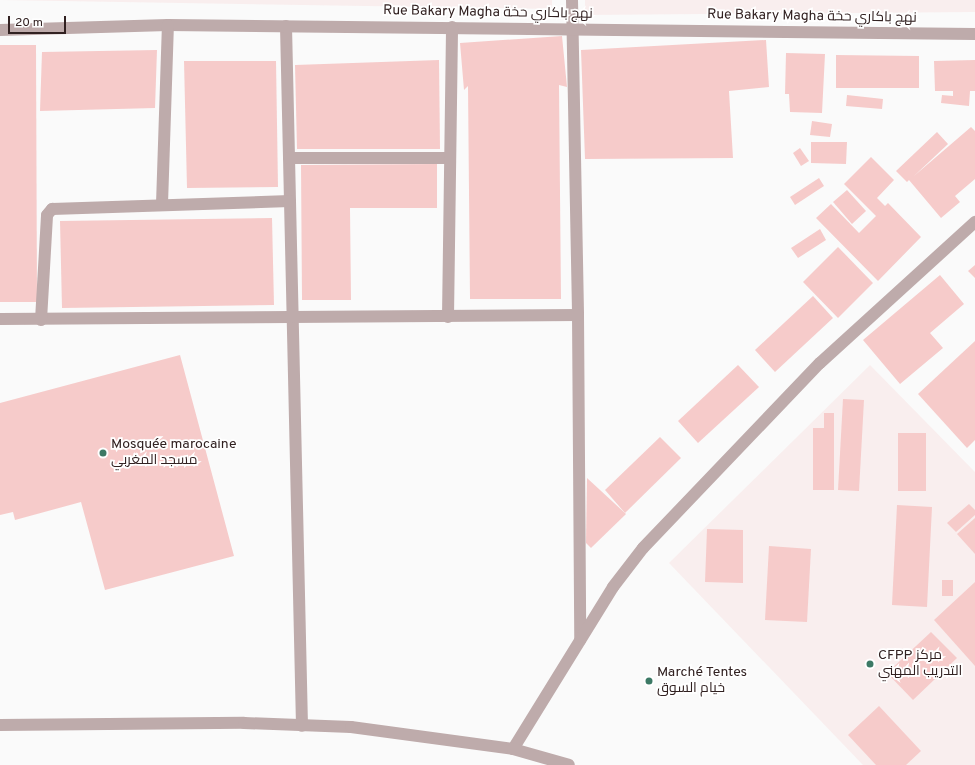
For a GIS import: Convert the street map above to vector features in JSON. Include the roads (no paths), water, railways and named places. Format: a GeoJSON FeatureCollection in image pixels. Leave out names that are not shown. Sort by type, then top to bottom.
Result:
{"type":"FeatureCollection","features":[{"type":"Feature","properties":{"kind":"street"},"geometry":{"type":"LineString","coordinates":[[572,0],[578,316],[580,640]]}},
{"type":"Feature","properties":{"kind":"street"},"geometry":{"type":"LineString","coordinates":[[162,204],[168,25]]}},
{"type":"Feature","properties":{"kind":"street","name":"Rue Bakary Magha نهج باكاري حخة"},"geometry":{"type":"LineString","coordinates":[[0,30],[168,25],[975,34]]}},
{"type":"Feature","properties":{"kind":"street"},"geometry":{"type":"LineString","coordinates":[[286,26],[302,726]]}},
{"type":"Feature","properties":{"kind":"street"},"geometry":{"type":"LineString","coordinates":[[448,316],[452,27]]}},
{"type":"Feature","properties":{"kind":"street"},"geometry":{"type":"LineString","coordinates":[[289,158],[450,158]]}},
{"type":"Feature","properties":{"kind":"street"},"geometry":{"type":"LineString","coordinates":[[41,320],[47,215],[52,209],[162,204],[290,201]]}},
{"type":"Feature","properties":{"kind":"street"},"geometry":{"type":"LineString","coordinates":[[513,749],[613,587],[643,548],[723,462],[820,363],[975,222]]}},
{"type":"Feature","properties":{"kind":"street"},"geometry":{"type":"LineString","coordinates":[[0,319],[41,320],[578,316]]}},
{"type":"Feature","properties":{"kind":"street"},"geometry":{"type":"LineString","coordinates":[[0,725],[244,723],[366,729],[513,749],[569,765]]}},
{"type":"Feature","properties":{"kind":"place","name":"Mosquée marocaine مسجد المغربي"},"geometry":{"type":"Point","coordinates":[103,453]}},
{"type":"Feature","properties":{"kind":"place","name":"CFPP مركز التدريب المهني"},"geometry":{"type":"Point","coordinates":[870,664]}},
{"type":"Feature","properties":{"kind":"place","name":"Marché Tentes خيام السوق"},"geometry":{"type":"Point","coordinates":[649,681]}}]}
